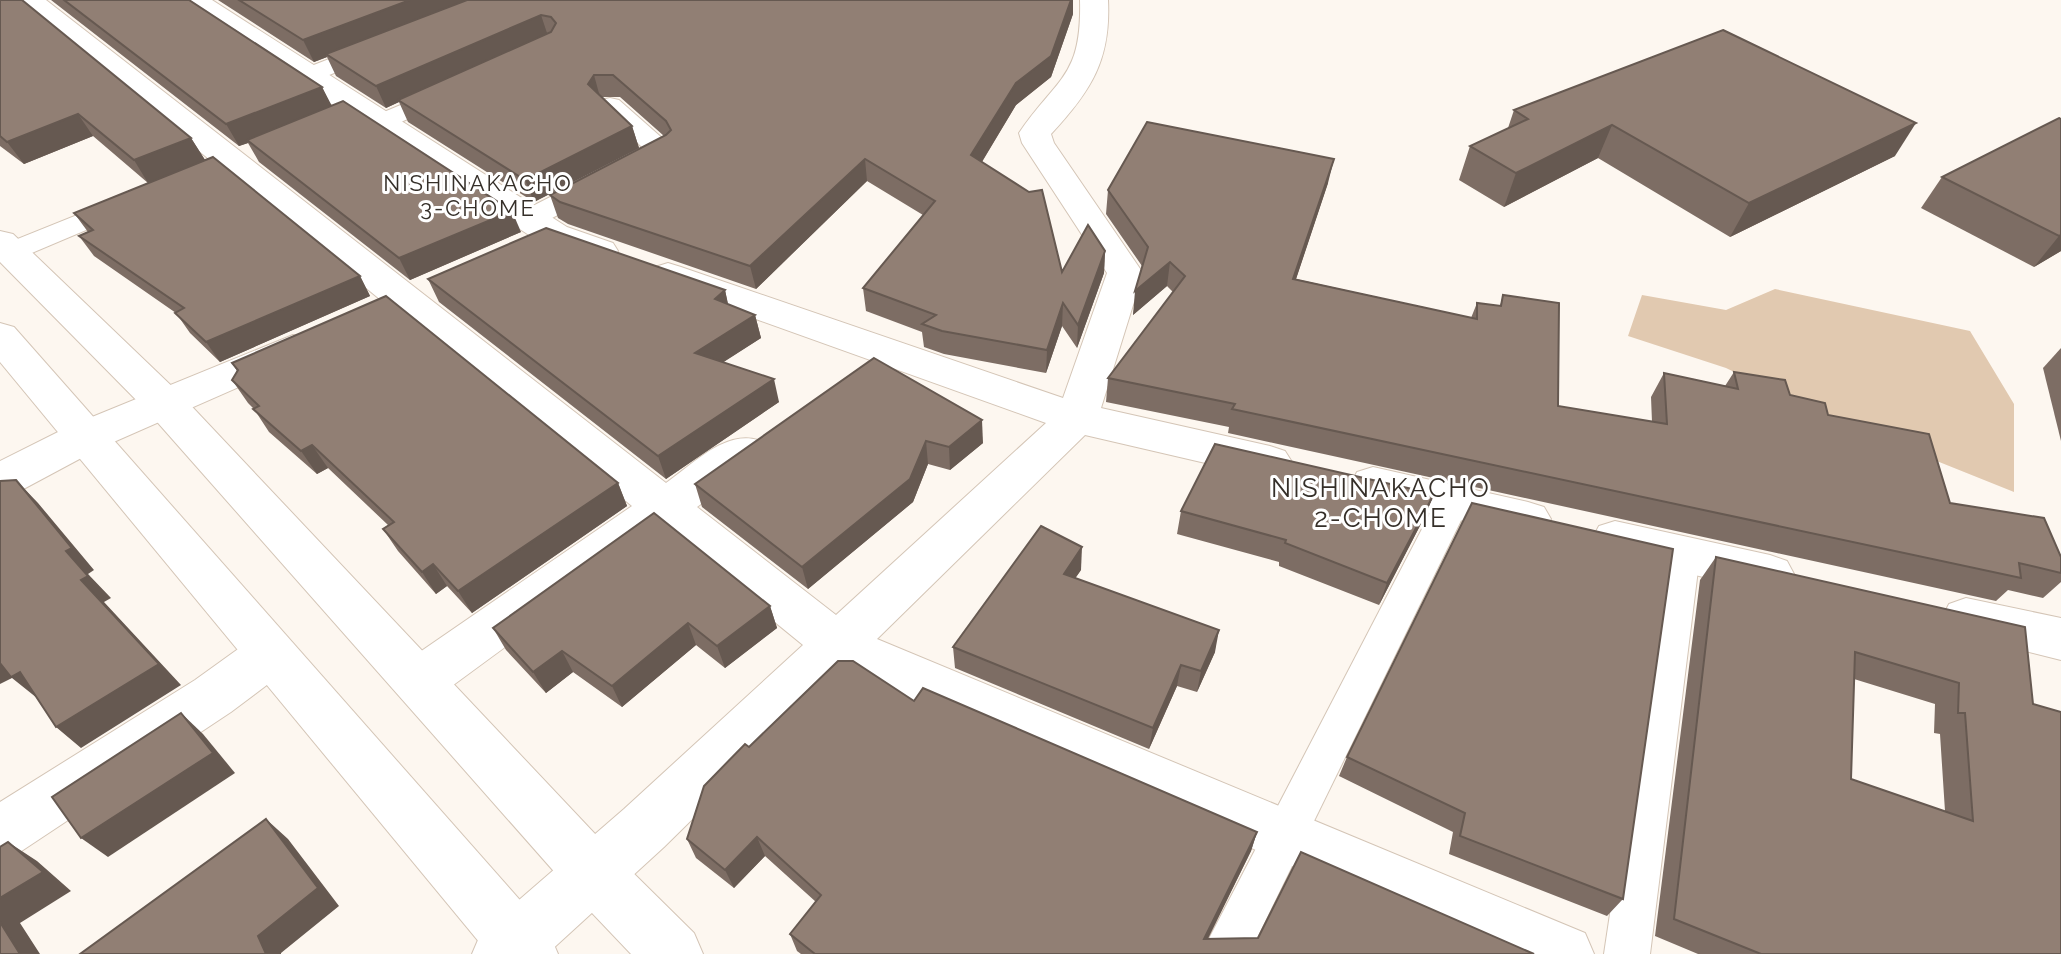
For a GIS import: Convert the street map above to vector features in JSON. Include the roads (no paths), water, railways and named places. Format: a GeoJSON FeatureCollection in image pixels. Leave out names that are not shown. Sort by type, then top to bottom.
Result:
{"type":"FeatureCollection","features":[{"type":"Feature","properties":{"kind":"street"},"geometry":{"type":"LineString","coordinates":[[0,6],[20,0]]}},
{"type":"Feature","properties":{"kind":"street"},"geometry":{"type":"LineString","coordinates":[[29,0],[231,161],[426,292],[664,506],[838,645],[1564,954]]}},
{"type":"Feature","properties":{"kind":"street"},"geometry":{"type":"LineString","coordinates":[[195,0],[309,75],[357,117],[532,235],[1077,418],[1803,581]]}},
{"type":"Feature","properties":{"kind":"street"},"geometry":{"type":"LineString","coordinates":[[0,336],[515,949],[1077,418],[1125,273],[1038,143],[1035,133],[1081,77],[1093,50],[1094,0]]}},
{"type":"Feature","properties":{"kind":"street"},"geometry":{"type":"LineString","coordinates":[[5,247],[166,405],[593,873],[673,954]]}},
{"type":"Feature","properties":{"kind":"street"},"geometry":{"type":"LineString","coordinates":[[363,319],[426,292]]}},
{"type":"Feature","properties":{"kind":"street"},"geometry":{"type":"LineString","coordinates":[[0,481],[85,437],[320,337]]}},
{"type":"Feature","properties":{"kind":"street"},"geometry":{"type":"LineString","coordinates":[[847,379],[886,352]]}},
{"type":"Feature","properties":{"kind":"street"},"geometry":{"type":"LineString","coordinates":[[419,681],[781,424]]}},
{"type":"Feature","properties":{"kind":"street"},"geometry":{"type":"LineString","coordinates":[[1924,609],[2061,639]]}},
{"type":"Feature","properties":{"kind":"street"},"geometry":{"type":"LineString","coordinates":[[0,833],[213,696],[270,654]]}},
{"type":"Feature","properties":{"kind":"lane"},"geometry":{"type":"LineString","coordinates":[[309,75],[395,40]]}},
{"type":"Feature","properties":{"kind":"lane"},"geometry":{"type":"LineString","coordinates":[[357,117],[465,84]]}},
{"type":"Feature","properties":{"kind":"lane"},"geometry":{"type":"LineString","coordinates":[[532,235],[661,150],[610,105]]}},
{"type":"Feature","properties":{"kind":"lane"},"geometry":{"type":"LineString","coordinates":[[5,247],[147,195]]}},
{"type":"Feature","properties":{"kind":"lane"},"geometry":{"type":"LineString","coordinates":[[1224,954],[1453,502]]}},
{"type":"Feature","properties":{"kind":"lane"},"geometry":{"type":"LineString","coordinates":[[1627,954],[1682,554]]}},
{"type":"Feature","properties":{"kind":"district","name":"NISHINAKACHO 3-CHOME"},"geometry":{"type":"Point","coordinates":[478,196]}},
{"type":"Feature","properties":{"kind":"district","name":"NISHINAKACHO 2-CHOME"},"geometry":{"type":"Point","coordinates":[1381,503]}}]}
